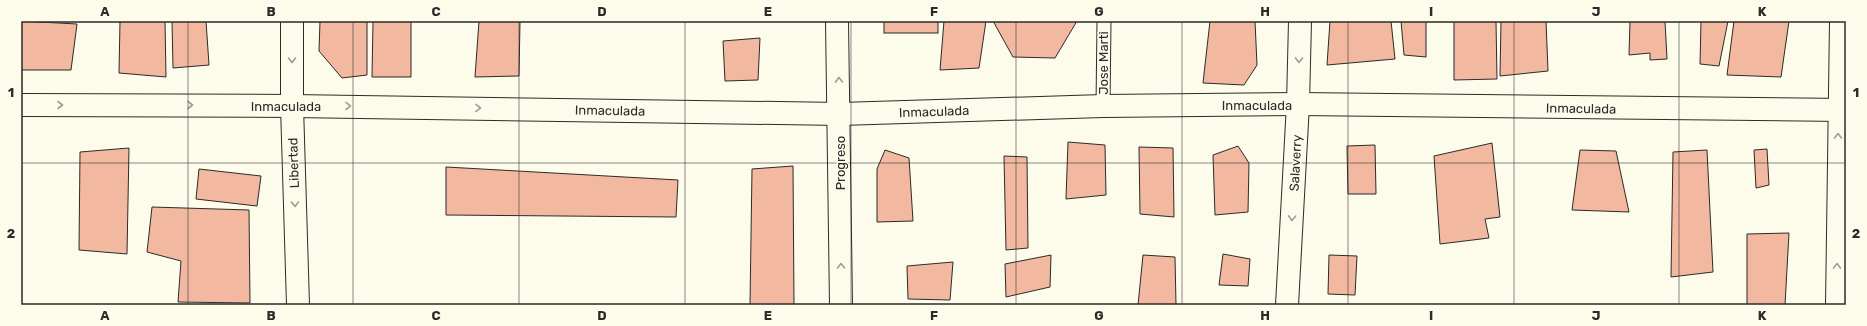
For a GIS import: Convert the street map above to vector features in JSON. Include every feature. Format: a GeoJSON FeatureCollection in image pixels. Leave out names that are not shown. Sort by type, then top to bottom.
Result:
{"type":"FeatureCollection","features":[{"type":"Feature","properties":{"kind":"street","name":"Libertad"},"geometry":{"type":"LineString","coordinates":[[292,21],[292,106],[298,305]]}},
{"type":"Feature","properties":{"kind":"street","name":"Progreso"},"geometry":{"type":"LineString","coordinates":[[838,21],[841,305]]}},
{"type":"Feature","properties":{"kind":"street","name":"Salaverry"},"geometry":{"type":"LineString","coordinates":[[1287,305],[1298,104],[1300,21]]}},
{"type":"Feature","properties":{"kind":"street"},"geometry":{"type":"LineString","coordinates":[[1837,305],[1842,110],[1841,21]]}},
{"type":"Feature","properties":{"kind":"street","name":"Inmaculada"},"geometry":{"type":"LineString","coordinates":[[21,105],[292,106],[840,114],[1103,106],[1298,104],[1842,110]]}},
{"type":"Feature","properties":{"kind":"lane","name":"Jose Marti"},"geometry":{"type":"LineString","coordinates":[[1103,106],[1104,21]]}},
{"type":"Feature","properties":{"kind":"building"},"geometry":{"type":"Polygon","coordinates":[[[21,21],[77,24],[71,70],[21,70],[21,21]]]}},
{"type":"Feature","properties":{"kind":"building"},"geometry":{"type":"Polygon","coordinates":[[[120,21],[165,21],[166,77],[119,73],[120,21]]]}},
{"type":"Feature","properties":{"kind":"building"},"geometry":{"type":"Polygon","coordinates":[[[172,21],[206,21],[209,65],[173,68],[172,21]]]}},
{"type":"Feature","properties":{"kind":"building"},"geometry":{"type":"Polygon","coordinates":[[[320,21],[367,21],[367,75],[342,78],[319,51],[320,21]]]}},
{"type":"Feature","properties":{"kind":"building"},"geometry":{"type":"Polygon","coordinates":[[[373,21],[411,21],[411,77],[372,77],[373,21]]]}},
{"type":"Feature","properties":{"kind":"building"},"geometry":{"type":"Polygon","coordinates":[[[479,21],[520,21],[519,76],[475,77],[479,21]]]}},
{"type":"Feature","properties":{"kind":"building"},"geometry":{"type":"Polygon","coordinates":[[[884,21],[938,21],[938,33],[884,33],[884,21]]]}},
{"type":"Feature","properties":{"kind":"building"},"geometry":{"type":"Polygon","coordinates":[[[944,21],[986,21],[979,68],[940,70],[944,21]]]}},
{"type":"Feature","properties":{"kind":"building"},"geometry":{"type":"Polygon","coordinates":[[[993,21],[1077,21],[1055,58],[1013,57],[993,21]]]}},
{"type":"Feature","properties":{"kind":"building"},"geometry":{"type":"Polygon","coordinates":[[[1210,21],[1255,21],[1257,65],[1244,85],[1203,83],[1210,21]]]}},
{"type":"Feature","properties":{"kind":"building"},"geometry":{"type":"Polygon","coordinates":[[[1330,21],[1391,21],[1395,59],[1327,65],[1330,21]]]}},
{"type":"Feature","properties":{"kind":"building"},"geometry":{"type":"Polygon","coordinates":[[[1401,21],[1426,21],[1426,57],[1404,55],[1401,21]]]}},
{"type":"Feature","properties":{"kind":"building"},"geometry":{"type":"Polygon","coordinates":[[[1454,21],[1496,21],[1497,79],[1454,80],[1454,21]]]}},
{"type":"Feature","properties":{"kind":"building"},"geometry":{"type":"Polygon","coordinates":[[[1501,21],[1546,21],[1548,71],[1500,76],[1501,21]]]}},
{"type":"Feature","properties":{"kind":"building"},"geometry":{"type":"Polygon","coordinates":[[[1630,21],[1665,21],[1667,59],[1650,60],[1650,53],[1629,55],[1630,21]]]}},
{"type":"Feature","properties":{"kind":"building"},"geometry":{"type":"Polygon","coordinates":[[[1701,21],[1728,21],[1719,66],[1700,64],[1701,21]]]}},
{"type":"Feature","properties":{"kind":"building"},"geometry":{"type":"Polygon","coordinates":[[[1734,21],[1789,21],[1781,77],[1727,75],[1734,21]]]}},
{"type":"Feature","properties":{"kind":"building"},"geometry":{"type":"Polygon","coordinates":[[[760,38],[758,80],[725,81],[723,41],[760,38]]]}},
{"type":"Feature","properties":{"kind":"building"},"geometry":{"type":"Polygon","coordinates":[[[1068,142],[1105,145],[1106,195],[1066,199],[1068,142]]]}},
{"type":"Feature","properties":{"kind":"building"},"geometry":{"type":"Polygon","coordinates":[[[1492,143],[1500,217],[1485,219],[1489,238],[1440,244],[1434,156],[1492,143]]]}},
{"type":"Feature","properties":{"kind":"building"},"geometry":{"type":"Polygon","coordinates":[[[1375,145],[1376,194],[1348,194],[1347,146],[1375,145]]]}},
{"type":"Feature","properties":{"kind":"building"},"geometry":{"type":"Polygon","coordinates":[[[1238,146],[1249,163],[1248,212],[1215,215],[1213,155],[1238,146]]]}},
{"type":"Feature","properties":{"kind":"building"},"geometry":{"type":"Polygon","coordinates":[[[1139,147],[1173,148],[1174,217],[1140,214],[1139,147]]]}},
{"type":"Feature","properties":{"kind":"building"},"geometry":{"type":"Polygon","coordinates":[[[129,148],[127,254],[79,250],[80,152],[129,148]]]}},
{"type":"Feature","properties":{"kind":"building"},"geometry":{"type":"Polygon","coordinates":[[[1767,149],[1769,185],[1756,188],[1754,150],[1767,149]]]}},
{"type":"Feature","properties":{"kind":"building"},"geometry":{"type":"Polygon","coordinates":[[[885,150],[909,158],[913,221],[877,222],[877,169],[885,150]]]}},
{"type":"Feature","properties":{"kind":"building"},"geometry":{"type":"Polygon","coordinates":[[[1580,150],[1616,151],[1629,212],[1572,210],[1580,150]]]}},
{"type":"Feature","properties":{"kind":"building"},"geometry":{"type":"Polygon","coordinates":[[[1707,150],[1713,272],[1671,277],[1673,152],[1707,150]]]}},
{"type":"Feature","properties":{"kind":"building"},"geometry":{"type":"Polygon","coordinates":[[[1004,156],[1027,157],[1028,248],[1006,250],[1004,156]]]}},
{"type":"Feature","properties":{"kind":"building"},"geometry":{"type":"Polygon","coordinates":[[[793,166],[794,305],[750,305],[752,169],[793,166]]]}},
{"type":"Feature","properties":{"kind":"building"},"geometry":{"type":"Polygon","coordinates":[[[446,167],[678,180],[676,217],[446,215],[446,167]]]}},
{"type":"Feature","properties":{"kind":"building"},"geometry":{"type":"Polygon","coordinates":[[[199,169],[261,176],[257,206],[196,199],[199,169]]]}},
{"type":"Feature","properties":{"kind":"building"},"geometry":{"type":"Polygon","coordinates":[[[152,207],[249,210],[250,303],[178,302],[181,261],[147,252],[152,207]]]}},
{"type":"Feature","properties":{"kind":"building"},"geometry":{"type":"Polygon","coordinates":[[[1789,233],[1785,305],[1747,305],[1747,234],[1789,233]]]}},
{"type":"Feature","properties":{"kind":"building"},"geometry":{"type":"Polygon","coordinates":[[[1223,254],[1250,259],[1248,286],[1219,285],[1223,254]]]}},
{"type":"Feature","properties":{"kind":"building"},"geometry":{"type":"Polygon","coordinates":[[[1051,255],[1050,287],[1006,297],[1005,264],[1051,255]]]}},
{"type":"Feature","properties":{"kind":"building"},"geometry":{"type":"Polygon","coordinates":[[[1143,255],[1175,257],[1176,305],[1138,305],[1143,255]]]}},
{"type":"Feature","properties":{"kind":"building"},"geometry":{"type":"Polygon","coordinates":[[[1329,255],[1357,256],[1355,295],[1328,294],[1329,255]]]}},
{"type":"Feature","properties":{"kind":"building"},"geometry":{"type":"Polygon","coordinates":[[[953,262],[950,300],[908,299],[907,266],[953,262]]]}}]}
